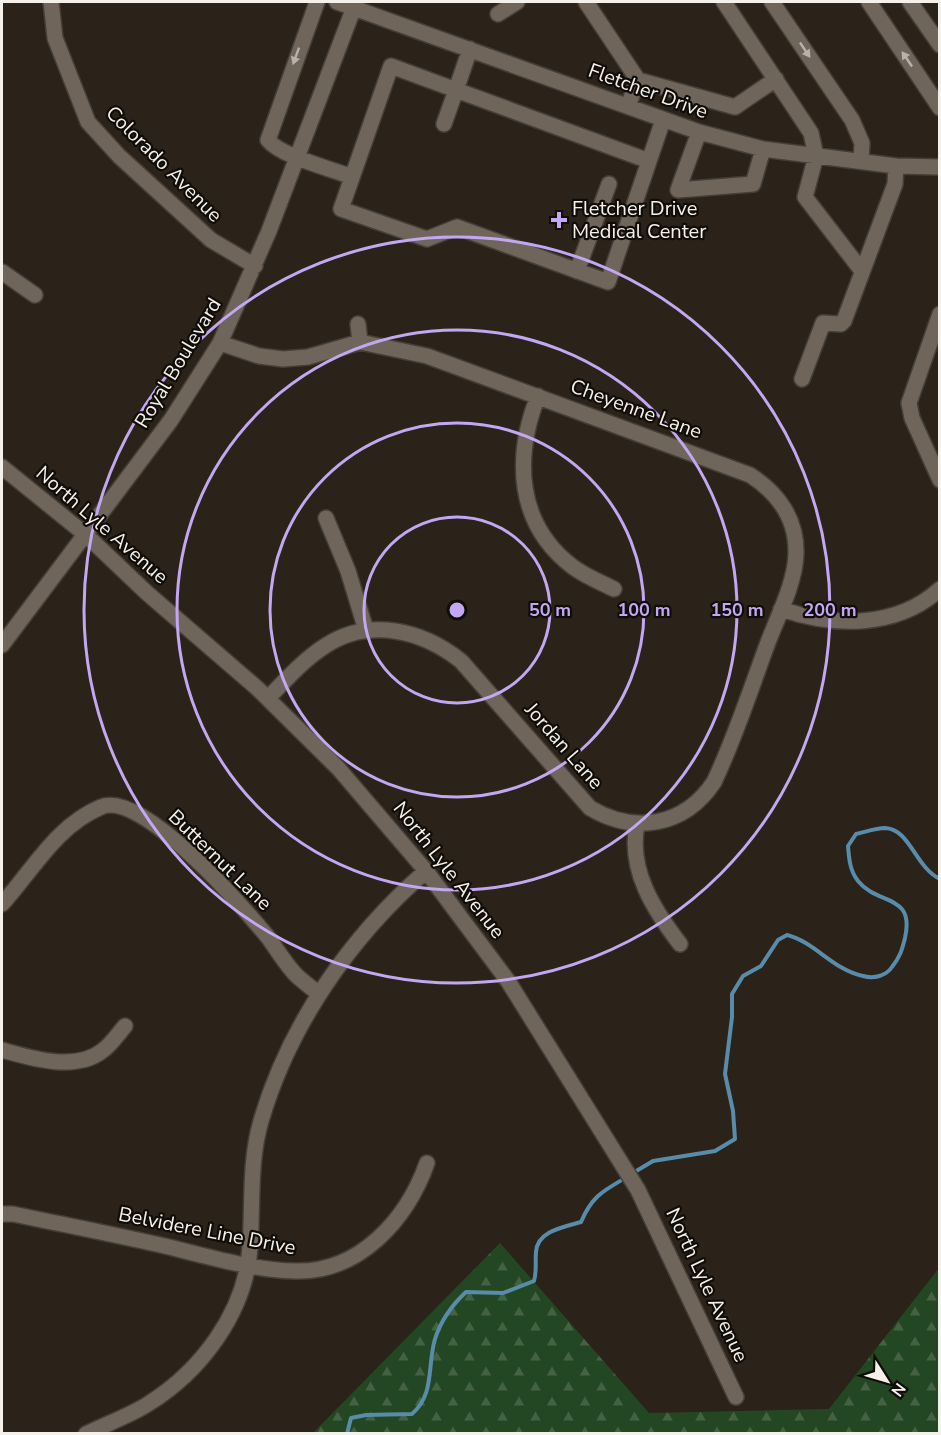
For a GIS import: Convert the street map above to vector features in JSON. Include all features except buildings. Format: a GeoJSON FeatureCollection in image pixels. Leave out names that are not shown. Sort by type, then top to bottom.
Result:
{"type":"FeatureCollection","features":[{"type":"Feature","properties":{"kind":"street","name":"Colorado Avenue"},"geometry":{"type":"LineString","coordinates":[[51,2],[55,38],[88,122],[119,156],[211,240],[255,266]]}},
{"type":"Feature","properties":{"kind":"street"},"geometry":{"type":"LineString","coordinates":[[317,2],[268,133],[268,140],[271,145],[298,157],[352,177]]}},
{"type":"Feature","properties":{"kind":"street","name":"Fletcher Drive"},"geometry":{"type":"LineString","coordinates":[[337,2],[355,4],[470,50],[699,132],[763,149],[896,166],[939,167]]}},
{"type":"Feature","properties":{"kind":"street"},"geometry":{"type":"LineString","coordinates":[[498,14],[518,2]]}},
{"type":"Feature","properties":{"kind":"street"},"geometry":{"type":"LineString","coordinates":[[586,2],[638,80],[735,107],[776,78]]}},
{"type":"Feature","properties":{"kind":"street"},"geometry":{"type":"LineString","coordinates":[[724,2],[811,133],[816,156],[805,197],[862,271]]}},
{"type":"Feature","properties":{"kind":"street"},"geometry":{"type":"LineString","coordinates":[[772,2],[855,126],[862,143],[861,161]]}},
{"type":"Feature","properties":{"kind":"street"},"geometry":{"type":"LineString","coordinates":[[869,2],[939,108]]}},
{"type":"Feature","properties":{"kind":"street"},"geometry":{"type":"LineString","coordinates":[[910,2],[939,45]]}},
{"type":"Feature","properties":{"kind":"street","name":"Royal Boulevard"},"geometry":{"type":"LineString","coordinates":[[2,645],[171,420],[220,343],[255,266],[355,4]]}},
{"type":"Feature","properties":{"kind":"street"},"geometry":{"type":"LineString","coordinates":[[444,124],[470,50]]}},
{"type":"Feature","properties":{"kind":"street"},"geometry":{"type":"LineString","coordinates":[[650,161],[391,66],[341,209],[427,239],[457,226],[608,282],[650,161],[663,120]]}},
{"type":"Feature","properties":{"kind":"street"},"geometry":{"type":"LineString","coordinates":[[628,106],[638,80]]}},
{"type":"Feature","properties":{"kind":"street"},"geometry":{"type":"LineString","coordinates":[[699,132],[678,190],[753,184],[763,149]]}},
{"type":"Feature","properties":{"kind":"street"},"geometry":{"type":"LineString","coordinates":[[802,379],[823,323],[841,324],[844,321],[895,184],[896,166]]}},
{"type":"Feature","properties":{"kind":"street"},"geometry":{"type":"LineString","coordinates":[[577,271],[609,184]]}},
{"type":"Feature","properties":{"kind":"street"},"geometry":{"type":"LineString","coordinates":[[2,272],[35,295]]}},
{"type":"Feature","properties":{"kind":"street"},"geometry":{"type":"LineString","coordinates":[[939,314],[909,403],[912,418],[939,480]]}},
{"type":"Feature","properties":{"kind":"street"},"geometry":{"type":"LineString","coordinates":[[358,324],[360,342]]}},
{"type":"Feature","properties":{"kind":"street","name":"Cheyenne Lane"},"geometry":{"type":"LineString","coordinates":[[220,343],[260,356],[283,359],[308,357],[360,342],[427,356],[733,467],[762,483],[782,504],[794,535],[796,556],[781,609]]}},
{"type":"Feature","properties":{"kind":"street"},"geometry":{"type":"LineString","coordinates":[[538,396],[526,429],[522,452],[522,474],[528,502],[541,531],[564,560],[584,574],[614,589]]}},
{"type":"Feature","properties":{"kind":"street","name":"North Lyle Avenue"},"geometry":{"type":"LineString","coordinates":[[2,467],[86,536],[268,698],[338,768],[426,871],[508,981],[639,1190],[736,1397]]}},
{"type":"Feature","properties":{"kind":"street"},"geometry":{"type":"LineString","coordinates":[[326,518],[348,571],[366,630]]}},
{"type":"Feature","properties":{"kind":"street"},"geometry":{"type":"LineString","coordinates":[[781,609],[819,620],[854,622],[879,619],[902,611],[939,589]]}},
{"type":"Feature","properties":{"kind":"street","name":"Jordan Lane"},"geometry":{"type":"LineString","coordinates":[[268,698],[301,664],[327,644],[366,630],[396,630],[417,634],[447,650],[473,673],[583,802],[613,820],[637,825],[662,820],[688,808],[707,792],[714,782],[781,609]]}},
{"type":"Feature","properties":{"kind":"street","name":"Butternut Lane"},"geometry":{"type":"LineString","coordinates":[[2,904],[63,831],[102,806],[112,804],[126,806],[162,830],[189,853],[267,937],[297,975],[318,993]]}},
{"type":"Feature","properties":{"kind":"street"},"geometry":{"type":"LineString","coordinates":[[637,825],[635,847],[643,884],[659,917],[680,944]]}},
{"type":"Feature","properties":{"kind":"street"},"geometry":{"type":"LineString","coordinates":[[86,1434],[145,1406],[171,1389],[208,1351],[229,1318],[240,1293],[247,1265],[251,1233],[252,1168],[261,1122],[285,1057],[318,993],[383,914],[426,871]]}},
{"type":"Feature","properties":{"kind":"street"},"geometry":{"type":"LineString","coordinates":[[2,1050],[31,1058],[71,1062],[87,1059],[102,1051],[125,1026]]}},
{"type":"Feature","properties":{"kind":"street","name":"Belvidere Line Drive"},"geometry":{"type":"LineString","coordinates":[[2,1214],[24,1216],[247,1265],[296,1271],[317,1270],[352,1257],[370,1246],[405,1210],[419,1186],[427,1163]]}},
{"type":"Feature","properties":{"kind":"green space"},"geometry":{"type":"Polygon","coordinates":[[[500,1243],[649,1413],[829,1409],[939,1268],[939,1433],[313,1433],[500,1243]]]}},
{"type":"Feature","properties":{"kind":"waterway"},"geometry":{"type":"LineString","coordinates":[[633,1173],[653,1161],[715,1151],[735,1139],[733,1111],[725,1074],[732,1017],[732,994],[743,976],[761,966],[778,940],[787,935],[797,939],[842,968],[867,977],[883,975],[895,963],[905,938],[907,924],[905,914],[893,902],[866,889],[855,877],[850,865],[848,846],[856,834],[882,828],[894,830],[907,841],[924,866],[940,879]]}},
{"type":"Feature","properties":{"kind":"waterway"},"geometry":{"type":"LineString","coordinates":[[347,1434],[351,1418],[366,1415],[412,1414],[424,1398],[427,1389],[437,1332],[456,1302],[466,1292],[503,1293],[534,1281],[536,1252],[541,1239],[552,1231],[581,1222],[589,1206],[599,1195],[627,1177]]}},
{"type":"Feature","properties":{"kind":"place","name":"Fletcher Drive Medical Center"},"geometry":{"type":"Point","coordinates":[559,220]}}]}
